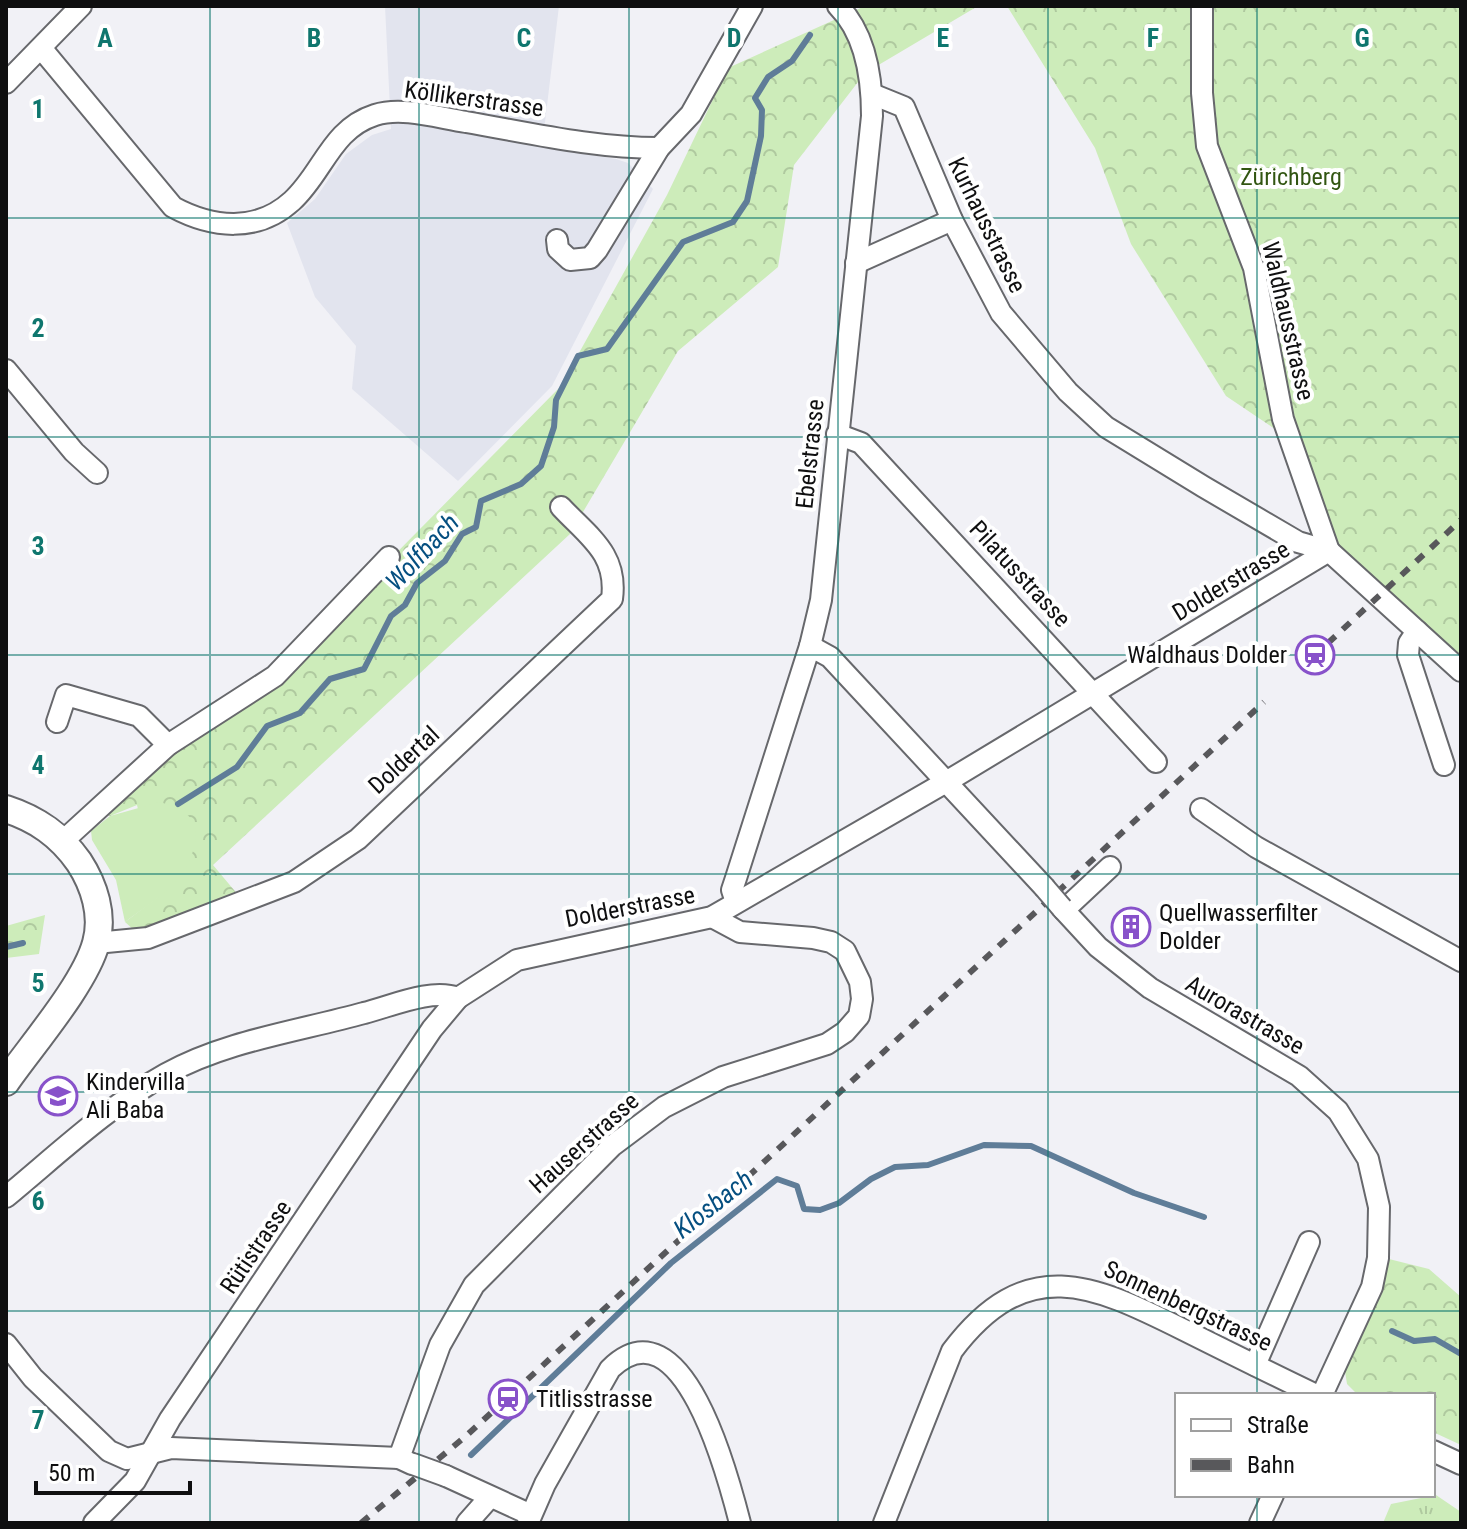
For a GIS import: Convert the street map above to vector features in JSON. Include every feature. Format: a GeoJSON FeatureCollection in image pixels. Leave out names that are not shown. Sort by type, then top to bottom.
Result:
{"type":"FeatureCollection","features":[{"type":"Feature","properties":{"kind":"main road"},"geometry":{"type":"LineString","coordinates":[[6,809],[43,825],[63,841],[88,877],[96,901],[96,943],[82,973],[6,1082]]}},
{"type":"Feature","properties":{"kind":"street"},"geometry":{"type":"LineString","coordinates":[[6,83],[81,6]]}},
{"type":"Feature","properties":{"kind":"street"},"geometry":{"type":"LineString","coordinates":[[557,240],[563,257],[579,262],[590,258],[659,148],[691,114],[752,6]]}},
{"type":"Feature","properties":{"kind":"street","name":"Ebelstrasse"},"geometry":{"type":"LineString","coordinates":[[736,902],[732,890],[810,646],[821,600],[872,94],[866,56],[855,29],[838,6]]}},
{"type":"Feature","properties":{"kind":"street","name":"Waldhausstrasse"},"geometry":{"type":"LineString","coordinates":[[1202,6],[1202,93],[1207,146],[1254,268],[1283,419],[1329,551]]}},
{"type":"Feature","properties":{"kind":"street","name":"Köllikerstrasse"},"geometry":{"type":"LineString","coordinates":[[41,48],[173,207],[197,220],[221,225],[246,224],[270,216],[293,200],[339,136],[375,115],[419,115],[619,148],[659,148]]}},
{"type":"Feature","properties":{"kind":"street","name":"Kurhausstrasse"},"geometry":{"type":"LineString","coordinates":[[872,94],[904,107],[952,220],[1001,313],[1068,392],[1106,427],[1298,542],[1329,551],[1461,671]]}},
{"type":"Feature","properties":{"kind":"street"},"geometry":{"type":"LineString","coordinates":[[856,263],[952,220]]}},
{"type":"Feature","properties":{"kind":"street"},"geometry":{"type":"LineString","coordinates":[[6,370],[74,452],[97,473]]}},
{"type":"Feature","properties":{"kind":"street","name":"Pilatusstrasse"},"geometry":{"type":"LineString","coordinates":[[837,434],[861,443],[1156,762]]}},
{"type":"Feature","properties":{"kind":"street","name":"Doldertal"},"geometry":{"type":"LineString","coordinates":[[96,943],[148,938],[243,903],[294,882],[358,839],[612,599],[614,569],[603,551],[561,507]]}},
{"type":"Feature","properties":{"kind":"street"},"geometry":{"type":"LineString","coordinates":[[1298,542],[1301,570]]}},
{"type":"Feature","properties":{"kind":"street","name":"Dolderstrasse"},"geometry":{"type":"LineString","coordinates":[[458,998],[517,960],[712,917],[946,782],[1329,551]]}},
{"type":"Feature","properties":{"kind":"street"},"geometry":{"type":"LineString","coordinates":[[63,841],[168,745],[275,676],[389,557]]}},
{"type":"Feature","properties":{"kind":"street"},"geometry":{"type":"LineString","coordinates":[[1417,631],[1409,643],[1408,655],[1444,765]]}},
{"type":"Feature","properties":{"kind":"street","name":"Aurorastrasse"},"geometry":{"type":"LineString","coordinates":[[810,646],[830,657],[1098,947],[1150,988],[1299,1076],[1338,1111],[1368,1159],[1379,1207],[1378,1258],[1372,1287],[1320,1393]]}},
{"type":"Feature","properties":{"kind":"street"},"geometry":{"type":"LineString","coordinates":[[57,722],[66,695],[139,716],[168,745]]}},
{"type":"Feature","properties":{"kind":"street"},"geometry":{"type":"LineString","coordinates":[[1201,809],[1256,847],[1461,961]]}},
{"type":"Feature","properties":{"kind":"street"},"geometry":{"type":"LineString","coordinates":[[1063,909],[1110,867]]}},
{"type":"Feature","properties":{"kind":"street","name":"Hauserstrasse"},"geometry":{"type":"LineString","coordinates":[[406,1461],[440,1345],[474,1285],[612,1146],[664,1107],[723,1077],[827,1044],[845,1032],[859,1016],[862,999],[860,982],[845,951],[831,942],[813,938],[740,932],[712,917]]}},
{"type":"Feature","properties":{"kind":"street"},"geometry":{"type":"LineString","coordinates":[[6,1197],[112,1108],[166,1074],[209,1054],[411,1001],[446,994],[458,998]]}},
{"type":"Feature","properties":{"kind":"street","name":"Rütistrasse"},"geometry":{"type":"LineString","coordinates":[[94,1523],[135,1481],[170,1419],[432,1029],[458,998]]}},
{"type":"Feature","properties":{"kind":"street"},"geometry":{"type":"LineString","coordinates":[[1255,1365],[1309,1242]]}},
{"type":"Feature","properties":{"kind":"street","name":"Sonnenbergstrasse"},"geometry":{"type":"LineString","coordinates":[[884,1523],[952,1351],[970,1328],[1017,1294],[1049,1287],[1086,1287],[1126,1301],[1315,1393]]}},
{"type":"Feature","properties":{"kind":"street"},"geometry":{"type":"LineString","coordinates":[[6,1344],[33,1378],[113,1454],[127,1459],[183,1448],[406,1461],[446,1476],[528,1519],[610,1369],[623,1356],[639,1352],[665,1357],[683,1376],[715,1444],[740,1523]]}},
{"type":"Feature","properties":{"kind":"street"},"geometry":{"type":"LineString","coordinates":[[1435,1452],[1461,1464]]}},
{"type":"Feature","properties":{"kind":"street"},"geometry":{"type":"LineString","coordinates":[[467,1523],[490,1497]]}},
{"type":"Feature","properties":{"kind":"street"},"geometry":{"type":"LineString","coordinates":[[1260,1523],[1272,1497]]}},
{"type":"Feature","properties":{"kind":"shaded area"},"geometry":{"type":"Polygon","coordinates":[[[385,6],[559,6],[542,147],[628,163],[653,189],[552,386],[458,481],[352,389],[356,346],[315,297],[287,223],[315,199],[346,154],[372,135],[391,129],[385,6]]]}},
{"type":"Feature","properties":{"kind":"green space"},"geometry":{"type":"Polygon","coordinates":[[[865,6],[978,6],[865,73],[794,165],[778,267],[678,351],[570,534],[213,865],[239,896],[135,931],[125,922],[158,897],[137,805],[110,816],[102,813],[177,746],[275,676],[560,387],[667,195],[728,68],[865,6]]]}},
{"type":"Feature","properties":{"kind":"green space","name":"Zürichberg"},"geometry":{"type":"Polygon","coordinates":[[[1007,6],[1461,6],[1461,668],[1335,549],[1297,444],[1226,396],[1131,244],[1095,148],[1007,6]]]}},
{"type":"Feature","properties":{"kind":"green space"},"geometry":{"type":"Polygon","coordinates":[[[160,802],[182,809],[196,824],[191,857],[176,882],[125,922],[116,880],[92,840],[91,831],[110,816],[160,802]]]}},
{"type":"Feature","properties":{"kind":"green space"},"geometry":{"type":"Polygon","coordinates":[[[45,915],[39,954],[6,958],[6,926],[45,915]]]}},
{"type":"Feature","properties":{"kind":"green space"},"geometry":{"type":"Polygon","coordinates":[[[1385,1258],[1429,1269],[1461,1297],[1461,1445],[1435,1433],[1435,1393],[1356,1393],[1347,1384],[1344,1365],[1385,1258]]]}},
{"type":"Feature","properties":{"kind":"green space"},"geometry":{"type":"Polygon","coordinates":[[[1435,1495],[1461,1512],[1461,1523],[1383,1523],[1391,1504],[1435,1495]]]}},
{"type":"Feature","properties":{"kind":"waterway","name":"Wolfbach"},"geometry":{"type":"LineString","coordinates":[[178,804],[237,767],[267,726],[300,713],[330,679],[364,669],[391,616],[405,605],[417,583],[445,561],[462,534],[476,527],[481,501],[521,484],[541,466],[554,427],[556,400],[578,356],[607,349],[683,242],[733,222],[747,201],[761,136],[762,110],[755,98],[768,77],[792,61],[810,35]]}},
{"type":"Feature","properties":{"kind":"waterway","name":"Wolfbach"},"geometry":{"type":"LineString","coordinates":[[6,947],[23,943]]}},
{"type":"Feature","properties":{"kind":"waterway","name":"Klosbach"},"geometry":{"type":"LineString","coordinates":[[471,1455],[671,1263],[777,1179],[797,1186],[804,1209],[820,1210],[839,1203],[871,1179],[895,1167],[928,1165],[984,1145],[1031,1146],[1134,1193],[1204,1217]]}},
{"type":"Feature","properties":{"kind":"waterway","name":"Klosbach"},"geometry":{"type":"LineString","coordinates":[[1392,1331],[1414,1341],[1435,1339],[1461,1354]]}},
{"type":"Feature","properties":{"kind":"railway"},"geometry":{"type":"LineString","coordinates":[[1328,643],[1461,520]]}},
{"type":"Feature","properties":{"kind":"railway"},"geometry":{"type":"LineString","coordinates":[[361,1523],[466,1436],[1264,702]]}},
{"type":"Feature","properties":{"kind":"place","name":"Waldhaus Dolder"},"geometry":{"type":"Point","coordinates":[1315,655]}},
{"type":"Feature","properties":{"kind":"place","name":"Quellwasserfilter Dolder"},"geometry":{"type":"Point","coordinates":[1131,927]}},
{"type":"Feature","properties":{"kind":"place","name":"Kindervilla Ali Baba"},"geometry":{"type":"Point","coordinates":[58,1096]}},
{"type":"Feature","properties":{"kind":"place","name":"Titlisstrasse"},"geometry":{"type":"Point","coordinates":[508,1399]}}]}
